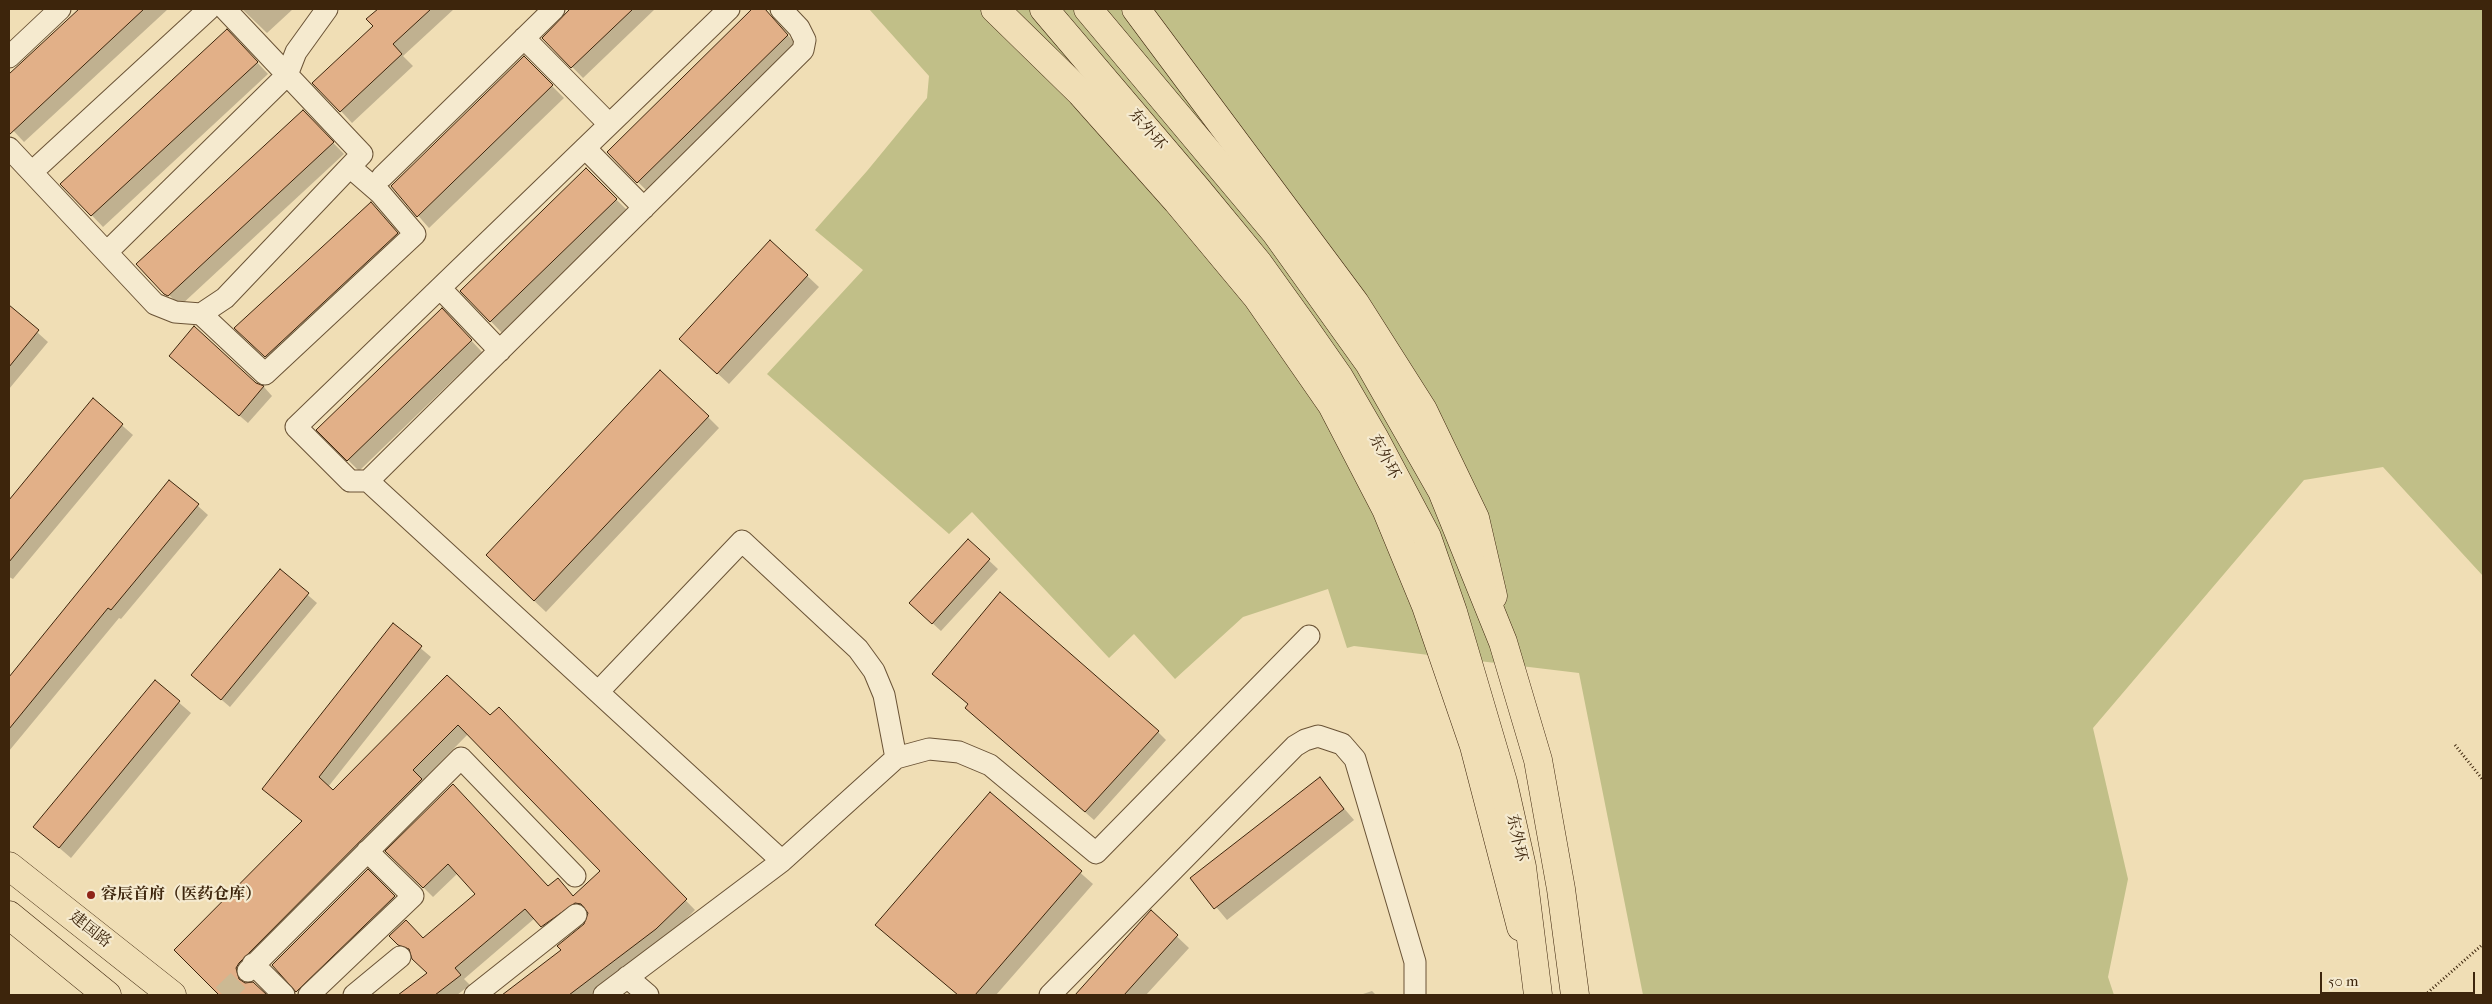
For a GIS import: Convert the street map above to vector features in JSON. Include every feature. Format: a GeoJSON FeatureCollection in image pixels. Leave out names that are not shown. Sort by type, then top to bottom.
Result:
{"type":"FeatureCollection","features":[{"type":"Feature","properties":{"kind":"main road"},"geometry":{"type":"LineString","coordinates":[[995,9],[1081,93],[1177,201],[1257,297],[1332,405],[1386,510],[1426,606],[1474,746],[1537,986]]}},
{"type":"Feature","properties":{"kind":"main road","name":"东外环"},"geometry":{"type":"LineString","coordinates":[[1044,9],[1258,263],[1353,400],[1426,537],[1453,612],[1503,782],[1522,867],[1537,986]]}},
{"type":"Feature","properties":{"kind":"main road","name":"东外环"},"geometry":{"type":"LineString","coordinates":[[1088,9],[1276,233],[1369,363],[1442,490],[1503,642],[1538,760],[1561,889],[1575,995]]}},
{"type":"Feature","properties":{"kind":"main road"},"geometry":{"type":"LineString","coordinates":[[1136,9],[1355,303],[1424,410],[1475,518],[1503,642]]}},
{"type":"Feature","properties":{"kind":"main road","name":"建国路"},"geometry":{"type":"LineString","coordinates":[[9,866],[172,995]]}},
{"type":"Feature","properties":{"kind":"main road"},"geometry":{"type":"LineString","coordinates":[[30,883],[9,914],[107,995]]}},
{"type":"Feature","properties":{"kind":"street"},"geometry":{"type":"LineString","coordinates":[[9,57],[60,9]]}},
{"type":"Feature","properties":{"kind":"street"},"geometry":{"type":"LineString","coordinates":[[32,172],[209,9]]}},
{"type":"Feature","properties":{"kind":"street"},"geometry":{"type":"LineString","coordinates":[[202,314],[225,298],[362,154],[225,9]]}},
{"type":"Feature","properties":{"kind":"street"},"geometry":{"type":"LineString","coordinates":[[107,252],[287,75],[296,52],[327,9]]}},
{"type":"Feature","properties":{"kind":"street"},"geometry":{"type":"LineString","coordinates":[[382,177],[554,9]]}},
{"type":"Feature","properties":{"kind":"street"},"geometry":{"type":"LineString","coordinates":[[729,9],[296,427],[350,482],[368,481],[803,50],[805,40],[799,28],[781,9]]}},
{"type":"Feature","properties":{"kind":"street"},"geometry":{"type":"LineString","coordinates":[[524,38],[609,124]]}},
{"type":"Feature","properties":{"kind":"street"},"geometry":{"type":"LineString","coordinates":[[9,148],[155,304],[175,312],[202,314],[266,374],[415,234],[380,194],[350,167]]}},
{"type":"Feature","properties":{"kind":"street"},"geometry":{"type":"LineString","coordinates":[[585,148],[644,208]]}},
{"type":"Feature","properties":{"kind":"street"},"geometry":{"type":"LineString","coordinates":[[440,288],[500,350]]}},
{"type":"Feature","properties":{"kind":"street"},"geometry":{"type":"LineString","coordinates":[[368,481],[782,862]]}},
{"type":"Feature","properties":{"kind":"street"},"geometry":{"type":"LineString","coordinates":[[598,692],[742,541],[858,649],[874,672],[884,695],[896,758]]}},
{"type":"Feature","properties":{"kind":"street"},"geometry":{"type":"LineString","coordinates":[[604,995],[782,862],[896,758],[929,749],[959,752],[990,765],[1096,853],[1309,636]]}},
{"type":"Feature","properties":{"kind":"street"},"geometry":{"type":"LineString","coordinates":[[1050,995],[1295,746],[1305,740],[1318,736],[1342,744],[1356,760],[1415,962],[1415,995]]}},
{"type":"Feature","properties":{"kind":"street"},"geometry":{"type":"LineString","coordinates":[[284,995],[250,968],[461,758],[575,876]]}},
{"type":"Feature","properties":{"kind":"street"},"geometry":{"type":"LineString","coordinates":[[309,995],[413,896],[367,851]]}},
{"type":"Feature","properties":{"kind":"street"},"geometry":{"type":"LineString","coordinates":[[475,995],[576,915]]}},
{"type":"Feature","properties":{"kind":"street"},"geometry":{"type":"LineString","coordinates":[[354,995],[400,957]]}},
{"type":"Feature","properties":{"kind":"street"},"geometry":{"type":"LineString","coordinates":[[627,978],[648,995]]}},
{"type":"Feature","properties":{"kind":"path"},"geometry":{"type":"LineString","coordinates":[[2454,745],[2483,780]]}},
{"type":"Feature","properties":{"kind":"path"},"geometry":{"type":"LineString","coordinates":[[2425,995],[2483,944]]}},
{"type":"Feature","properties":{"kind":"shaded area"},"geometry":{"type":"Polygon","coordinates":[[[869,9],[2483,9],[2483,576],[2383,467],[2304,480],[2093,728],[2128,879],[2108,977],[2114,995],[1643,995],[1579,673],[1354,646],[1347,648],[1328,589],[1243,617],[1175,679],[1134,634],[1109,658],[972,512],[949,534],[767,374],[863,270],[815,230],[927,98],[929,76],[869,9]]]}},
{"type":"Feature","properties":{"kind":"building"},"geometry":{"type":"Polygon","coordinates":[[[79,9],[144,9],[9,135],[9,74],[79,9]]]}},
{"type":"Feature","properties":{"kind":"building"},"geometry":{"type":"Polygon","coordinates":[[[378,9],[431,9],[393,44],[402,54],[340,112],[312,83],[373,26],[366,19],[378,9]]]}},
{"type":"Feature","properties":{"kind":"building"},"geometry":{"type":"Polygon","coordinates":[[[570,9],[633,9],[571,68],[542,38],[570,9]]]}},
{"type":"Feature","properties":{"kind":"building"},"geometry":{"type":"Polygon","coordinates":[[[752,9],[765,9],[788,35],[637,183],[607,152],[752,9]]]}},
{"type":"Feature","properties":{"kind":"building"},"geometry":{"type":"Polygon","coordinates":[[[227,29],[258,62],[91,216],[60,184],[227,29]]]}},
{"type":"Feature","properties":{"kind":"building"},"geometry":{"type":"Polygon","coordinates":[[[524,56],[553,85],[417,217],[391,186],[524,56]]]}},
{"type":"Feature","properties":{"kind":"building"},"geometry":{"type":"Polygon","coordinates":[[[303,110],[334,142],[168,296],[164,294],[136,264],[303,110]]]}},
{"type":"Feature","properties":{"kind":"building"},"geometry":{"type":"Polygon","coordinates":[[[586,168],[617,199],[490,322],[460,291],[586,168]]]}},
{"type":"Feature","properties":{"kind":"building"},"geometry":{"type":"Polygon","coordinates":[[[371,202],[398,233],[265,357],[234,328],[371,202]]]}},
{"type":"Feature","properties":{"kind":"building"},"geometry":{"type":"Polygon","coordinates":[[[770,240],[808,275],[717,374],[679,339],[770,240]]]}},
{"type":"Feature","properties":{"kind":"building"},"geometry":{"type":"Polygon","coordinates":[[[9,305],[39,330],[9,367],[9,305]]]}},
{"type":"Feature","properties":{"kind":"building"},"geometry":{"type":"Polygon","coordinates":[[[442,308],[472,340],[347,461],[316,430],[442,308]]]}},
{"type":"Feature","properties":{"kind":"building"},"geometry":{"type":"Polygon","coordinates":[[[194,326],[256,383],[264,386],[239,416],[169,356],[194,326]]]}},
{"type":"Feature","properties":{"kind":"building"},"geometry":{"type":"Polygon","coordinates":[[[660,370],[709,416],[534,601],[486,555],[660,370]]]}},
{"type":"Feature","properties":{"kind":"building"},"geometry":{"type":"Polygon","coordinates":[[[93,398],[123,424],[9,562],[9,500],[93,398]]]}},
{"type":"Feature","properties":{"kind":"building"},"geometry":{"type":"Polygon","coordinates":[[[169,480],[199,504],[111,610],[108,608],[9,729],[9,677],[169,480]]]}},
{"type":"Feature","properties":{"kind":"building"},"geometry":{"type":"Polygon","coordinates":[[[968,539],[990,559],[932,624],[909,603],[968,539]]]}},
{"type":"Feature","properties":{"kind":"building"},"geometry":{"type":"Polygon","coordinates":[[[280,569],[309,593],[221,700],[191,675],[280,569]]]}},
{"type":"Feature","properties":{"kind":"building"},"geometry":{"type":"Polygon","coordinates":[[[1000,592],[1159,731],[1085,812],[965,708],[968,704],[932,674],[1000,592]]]}},
{"type":"Feature","properties":{"kind":"building"},"geometry":{"type":"Polygon","coordinates":[[[393,623],[422,646],[319,777],[333,790],[447,675],[490,715],[499,707],[687,899],[656,929],[569,995],[502,995],[561,950],[557,946],[584,924],[588,913],[581,904],[575,903],[541,927],[525,909],[455,968],[461,975],[435,995],[398,995],[427,973],[412,959],[409,949],[398,945],[389,936],[406,920],[423,938],[475,894],[448,864],[423,888],[385,851],[453,784],[548,886],[558,878],[573,896],[600,871],[458,725],[413,770],[422,779],[239,963],[236,968],[239,979],[245,983],[253,982],[267,995],[219,995],[174,950],[302,821],[262,789],[393,623]]]}},
{"type":"Feature","properties":{"kind":"building"},"geometry":{"type":"Polygon","coordinates":[[[155,680],[180,701],[59,848],[33,827],[155,680]]]}},
{"type":"Feature","properties":{"kind":"building"},"geometry":{"type":"Polygon","coordinates":[[[1320,777],[1344,809],[1214,909],[1190,878],[1320,777]]]}},
{"type":"Feature","properties":{"kind":"building"},"geometry":{"type":"Polygon","coordinates":[[[990,792],[1082,871],[975,995],[958,995],[875,925],[990,792]]]}},
{"type":"Feature","properties":{"kind":"building"},"geometry":{"type":"Polygon","coordinates":[[[368,869],[395,896],[296,992],[272,965],[368,869]]]}},
{"type":"Feature","properties":{"kind":"building"},"geometry":{"type":"Polygon","coordinates":[[[1151,910],[1178,935],[1124,995],[1075,995],[1151,910]]]}},
{"type":"Feature","properties":{"kind":"tunnel"},"geometry":{"type":"LineString","coordinates":[[223,995],[248,971]]}},
{"type":"Feature","properties":{"kind":"place","name":"容辰首府（医药仓库）"},"geometry":{"type":"Point","coordinates":[91,895]}}]}
